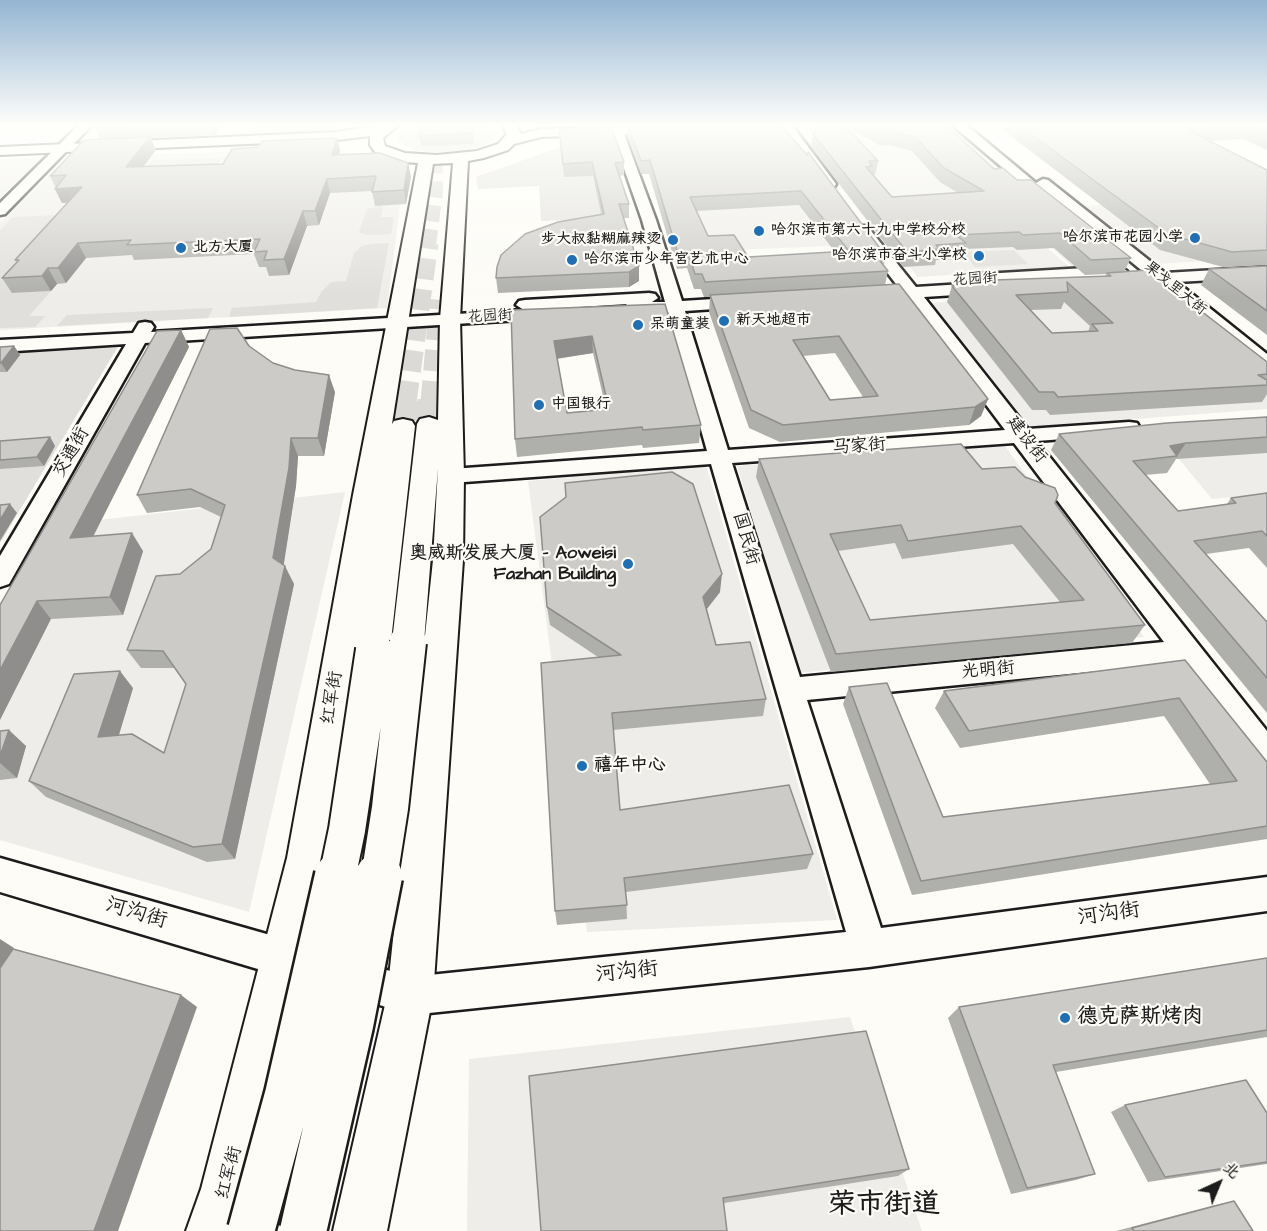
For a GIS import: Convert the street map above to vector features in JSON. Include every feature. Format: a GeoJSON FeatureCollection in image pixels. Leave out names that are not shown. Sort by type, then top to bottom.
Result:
{"type":"FeatureCollection","features":[{"type":"Feature","properties":{"kind":"main road","name":"红军街"},"geometry":{"type":"LineString","coordinates":[[213,1231],[227,1189],[307,858],[367,495],[422,181]]}},
{"type":"Feature","properties":{"kind":"main road"},"geometry":{"type":"LineString","coordinates":[[360,1231],[410,996],[448,560],[451,476],[450,314],[459,181]]}},
{"type":"Feature","properties":{"kind":"main road","name":"红军街"},"geometry":{"type":"LineString","coordinates":[[251,1231],[288,1095],[324,943],[346,830],[391,646],[412,598],[416,425],[391,646],[390,808],[350,1025],[303,1231]]}},
{"type":"Feature","properties":{"kind":"main road"},"geometry":{"type":"LineString","coordinates":[[412,598],[448,560]]}},
{"type":"Feature","properties":{"kind":"street"},"geometry":{"type":"LineString","coordinates":[[0,211],[31,181]]}},
{"type":"Feature","properties":{"kind":"street","name":"国民街"},"geometry":{"type":"LineString","coordinates":[[640,181],[672,302],[869,948]]}},
{"type":"Feature","properties":{"kind":"street","name":"建设街"},"geometry":{"type":"LineString","coordinates":[[827,181],[1267,756]]}},
{"type":"Feature","properties":{"kind":"street","name":"果戈里大街"},"geometry":{"type":"LineString","coordinates":[[1030,181],[1267,363]]}},
{"type":"Feature","properties":{"kind":"street","name":"果戈里大街"},"geometry":{"type":"LineString","coordinates":[[1038,181],[1267,377]]}},
{"type":"Feature","properties":{"kind":"street","name":"花园街"},"geometry":{"type":"LineString","coordinates":[[854,291],[1148,274],[1267,263]]}},
{"type":"Feature","properties":{"kind":"street","name":"花园街"},"geometry":{"type":"LineString","coordinates":[[1148,274],[1267,272]]}},
{"type":"Feature","properties":{"kind":"street","name":"花园街"},"geometry":{"type":"LineString","coordinates":[[0,346],[142,333],[760,297]]}},
{"type":"Feature","properties":{"kind":"street","name":"花园街"},"geometry":{"type":"LineString","coordinates":[[0,336],[142,333]]}},
{"type":"Feature","properties":{"kind":"street","name":"交通街"},"geometry":{"type":"LineString","coordinates":[[0,578],[142,333]]}},
{"type":"Feature","properties":{"kind":"street","name":"马家街"},"geometry":{"type":"LineString","coordinates":[[451,476],[1150,426]]}},
{"type":"Feature","properties":{"kind":"street","name":"光明街"},"geometry":{"type":"LineString","coordinates":[[789,690],[1187,651]]}},
{"type":"Feature","properties":{"kind":"street","name":"河沟街"},"geometry":{"type":"LineString","coordinates":[[0,875],[410,996],[869,948],[1267,894]]}},
{"type":"Feature","properties":{"kind":"shaded area"},"geometry":{"type":"Polygon","coordinates":[[[0,181],[22,181],[0,201],[0,181]]]}},
{"type":"Feature","properties":{"kind":"shaded area"},"geometry":{"type":"Polygon","coordinates":[[[43,181],[403,181],[387,308],[0,330],[0,222],[43,181]]]}},
{"type":"Feature","properties":{"kind":"shaded area"},"geometry":{"type":"Polygon","coordinates":[[[477,181],[594,181],[602,219],[541,221],[539,186],[478,189],[477,181]]]}},
{"type":"Feature","properties":{"kind":"shaded area"},"geometry":{"type":"Polygon","coordinates":[[[835,181],[1020,181],[1121,265],[1074,268],[1033,231],[882,240],[835,181]]]}},
{"type":"Feature","properties":{"kind":"shaded area","name":"哈尔滨市第六十九中学校分校"},"geometry":{"type":"Polygon","coordinates":[[[798,189],[808,217],[831,246],[707,251],[683,196],[798,189]]]}},
{"type":"Feature","properties":{"kind":"shaded area","name":"哈尔滨市花园小学"},"geometry":{"type":"Polygon","coordinates":[[[1234,198],[1267,257],[1156,264],[1082,206],[1234,198]]]}},
{"type":"Feature","properties":{"kind":"shaded area"},"geometry":{"type":"Polygon","coordinates":[[[383,206],[381,217],[394,217],[391,234],[367,235],[359,232],[367,209],[383,206]]]}},
{"type":"Feature","properties":{"kind":"shaded area"},"geometry":{"type":"Polygon","coordinates":[[[58,215],[13,293],[51,291],[29,316],[45,316],[35,327],[0,328],[0,230],[13,217],[58,215]]]}},
{"type":"Feature","properties":{"kind":"shaded area","name":"哈尔滨市奋斗小学校"},"geometry":{"type":"Polygon","coordinates":[[[1033,236],[1070,267],[918,277],[892,246],[1033,236]]]}},
{"type":"Feature","properties":{"kind":"shaded area"},"geometry":{"type":"Polygon","coordinates":[[[389,243],[377,308],[229,317],[232,308],[316,302],[331,282],[346,281],[354,253],[362,246],[389,243]]]}},
{"type":"Feature","properties":{"kind":"shaded area"},"geometry":{"type":"Polygon","coordinates":[[[1014,250],[1028,264],[975,267],[962,252],[1014,250]]]}},
{"type":"Feature","properties":{"kind":"shaded area"},"geometry":{"type":"Polygon","coordinates":[[[1143,290],[1267,393],[1267,409],[1029,427],[930,303],[1143,290]]]}},
{"type":"Feature","properties":{"kind":"shaded area"},"geometry":{"type":"Polygon","coordinates":[[[213,308],[208,318],[57,326],[67,315],[213,308]]]}},
{"type":"Feature","properties":{"kind":"shaded area"},"geometry":{"type":"Polygon","coordinates":[[[119,345],[0,543],[0,352],[119,345]]]}},
{"type":"Feature","properties":{"kind":"shaded area"},"geometry":{"type":"Polygon","coordinates":[[[1267,428],[1267,494],[1212,499],[1159,435],[1267,428]]]}},
{"type":"Feature","properties":{"kind":"shaded area"},"geometry":{"type":"Polygon","coordinates":[[[1005,446],[1144,637],[798,673],[737,466],[1005,446]]]}},
{"type":"Feature","properties":{"kind":"shaded area"},"geometry":{"type":"Polygon","coordinates":[[[706,465],[837,920],[587,932],[528,481],[706,465]]]}},
{"type":"Feature","properties":{"kind":"shaded area"},"geometry":{"type":"Polygon","coordinates":[[[345,492],[249,912],[0,840],[0,620],[55,525],[345,492]]]}},
{"type":"Feature","properties":{"kind":"shaded area"},"geometry":{"type":"Polygon","coordinates":[[[850,1017],[922,1231],[467,1231],[469,1059],[850,1017]]]}},
{"type":"Feature","properties":{"kind":"building"},"geometry":{"type":"Polygon","coordinates":[[[61,181],[326,181],[315,211],[303,211],[284,259],[264,260],[267,251],[254,252],[260,239],[127,245],[131,240],[78,243],[58,268],[48,268],[42,276],[2,278],[19,260],[15,260],[82,187],[55,189],[61,181]]]}},
{"type":"Feature","properties":{"kind":"building"},"geometry":{"type":"Polygon","coordinates":[[[375,181],[405,181],[404,190],[372,192],[375,181]]]}},
{"type":"Feature","properties":{"kind":"building","name":"哈尔滨市少年宫艺术中心"},"geometry":{"type":"Polygon","coordinates":[[[596,181],[621,181],[629,204],[619,204],[639,266],[629,272],[496,278],[501,255],[525,234],[558,222],[604,214],[596,181]]]}},
{"type":"Feature","properties":{"kind":"building"},"geometry":{"type":"Polygon","coordinates":[[[656,181],[830,181],[885,255],[880,255],[885,261],[880,261],[888,271],[705,282],[702,274],[695,274],[688,253],[678,254],[656,181]],[[801,191],[690,197],[708,236],[734,235],[748,257],[849,251],[801,191]]]}},
{"type":"Feature","properties":{"kind":"building"},"geometry":{"type":"Polygon","coordinates":[[[851,181],[879,181],[892,197],[984,191],[967,181],[1033,181],[1131,258],[1091,260],[1060,233],[956,235],[966,243],[936,245],[939,249],[907,252],[851,181]]]}},
{"type":"Feature","properties":{"kind":"building"},"geometry":{"type":"Polygon","coordinates":[[[1095,181],[1267,181],[1267,250],[1232,252],[1167,234],[1095,181]]]}},
{"type":"Feature","properties":{"kind":"building"},"geometry":{"type":"Polygon","coordinates":[[[1267,266],[1267,311],[1209,269],[1267,266]]]}},
{"type":"Feature","properties":{"kind":"building"},"geometry":{"type":"Polygon","coordinates":[[[1148,270],[1267,362],[1267,374],[1258,375],[1267,380],[1267,385],[1058,397],[1054,392],[1039,392],[952,286],[968,284],[965,281],[1111,276],[1107,273],[1148,270]],[[1067,282],[1068,292],[1016,295],[1052,333],[1098,331],[1092,324],[1113,323],[1067,282]]]}},
{"type":"Feature","properties":{"kind":"building"},"geometry":{"type":"Polygon","coordinates":[[[899,284],[988,399],[975,407],[783,425],[751,410],[710,295],[899,284]],[[839,336],[793,340],[830,400],[878,396],[839,336]]]}},
{"type":"Feature","properties":{"kind":"building"},"geometry":{"type":"Polygon","coordinates":[[[665,304],[701,425],[643,430],[642,427],[515,439],[511,310],[665,304]],[[592,336],[554,341],[567,413],[609,409],[592,336]]]}},
{"type":"Feature","properties":{"kind":"building"},"geometry":{"type":"Polygon","coordinates":[[[237,328],[249,346],[273,363],[295,370],[329,375],[318,438],[291,438],[289,468],[273,558],[285,566],[222,844],[193,847],[29,781],[74,674],[120,671],[98,737],[132,734],[164,753],[186,684],[163,651],[127,650],[156,576],[180,574],[211,549],[225,505],[191,489],[137,495],[210,329],[237,328]]]}},
{"type":"Feature","properties":{"kind":"building"},"geometry":{"type":"Polygon","coordinates":[[[181,330],[70,538],[132,533],[110,597],[37,601],[0,670],[0,605],[157,331],[181,330]]]}},
{"type":"Feature","properties":{"kind":"building"},"geometry":{"type":"Polygon","coordinates":[[[14,346],[1,363],[0,363],[0,347],[14,346]]]}},
{"type":"Feature","properties":{"kind":"building"},"geometry":{"type":"Polygon","coordinates":[[[1267,417],[1267,437],[1186,443],[1170,446],[1177,456],[1133,461],[1178,511],[1236,503],[1231,498],[1267,493],[1267,536],[1262,531],[1194,541],[1267,621],[1267,678],[1059,434],[1167,423],[1267,417]]]}},
{"type":"Feature","properties":{"kind":"building"},"geometry":{"type":"Polygon","coordinates":[[[50,437],[37,457],[0,460],[0,441],[50,437]]]}},
{"type":"Feature","properties":{"kind":"building"},"geometry":{"type":"Polygon","coordinates":[[[961,444],[982,469],[1015,467],[1025,477],[1055,488],[1058,495],[1055,503],[1145,625],[836,654],[759,459],[961,444]],[[901,525],[830,534],[870,620],[1084,600],[1021,526],[908,541],[901,525]]]}},
{"type":"Feature","properties":{"kind":"building"},"geometry":{"type":"Polygon","coordinates":[[[672,472],[693,484],[722,574],[703,597],[716,645],[750,642],[766,699],[612,713],[620,810],[789,785],[813,854],[624,878],[627,905],[555,911],[541,663],[621,655],[547,607],[540,517],[566,497],[565,483],[672,472]]]}},
{"type":"Feature","properties":{"kind":"building"},"geometry":{"type":"Polygon","coordinates":[[[10,504],[0,520],[0,505],[10,504]]]}},
{"type":"Feature","properties":{"kind":"building"},"geometry":{"type":"Polygon","coordinates":[[[1185,660],[1267,762],[1267,826],[921,881],[849,687],[887,683],[943,817],[1237,781],[1179,698],[969,731],[944,691],[1185,660]]]}},
{"type":"Feature","properties":{"kind":"building"},"geometry":{"type":"Polygon","coordinates":[[[9,730],[0,756],[0,731],[9,730]]]}},
{"type":"Feature","properties":{"kind":"building"},"geometry":{"type":"Polygon","coordinates":[[[13,949],[181,995],[94,1231],[0,1231],[0,968],[13,949]]]}},
{"type":"Feature","properties":{"kind":"building"},"geometry":{"type":"Polygon","coordinates":[[[1267,958],[1267,1030],[1053,1065],[1095,1174],[1027,1188],[959,1007],[1267,958]]]}},
{"type":"Feature","properties":{"kind":"building"},"geometry":{"type":"Polygon","coordinates":[[[866,1031],[909,1169],[723,1198],[727,1231],[541,1231],[529,1076],[866,1031]]]}},
{"type":"Feature","properties":{"kind":"building"},"geometry":{"type":"Polygon","coordinates":[[[1246,1080],[1267,1113],[1267,1162],[1165,1177],[1125,1105],[1246,1080]]]}},
{"type":"Feature","properties":{"kind":"building"},"geometry":{"type":"Polygon","coordinates":[[[1234,1201],[1253,1231],[1134,1231],[1132,1228],[1234,1201]]]}},
{"type":"Feature","properties":{"kind":"tunnel"},"geometry":{"type":"LineString","coordinates":[[428,245],[435,181]]}},
{"type":"Feature","properties":{"kind":"tunnel"},"geometry":{"type":"LineString","coordinates":[[406,402],[428,243]]}},
{"type":"Feature","properties":{"kind":"tunnel"},"geometry":{"type":"LineString","coordinates":[[431,402],[440,300]]}},
{"type":"Feature","properties":{"kind":"tunnel"},"geometry":{"type":"LineString","coordinates":[[403,426],[406,400]]}},
{"type":"Feature","properties":{"kind":"tunnel"},"geometry":{"type":"LineString","coordinates":[[429,424],[431,400]]}},
{"type":"Feature","properties":{"kind":"place","name":"哈尔滨市第六十九中学校分校"},"geometry":{"type":"Point","coordinates":[759,231]}},
{"type":"Feature","properties":{"kind":"place","name":"哈尔滨市花园小学"},"geometry":{"type":"Point","coordinates":[1195,238]}},
{"type":"Feature","properties":{"kind":"place","name":"步大叔黏糊麻辣烫"},"geometry":{"type":"Point","coordinates":[673,240]}},
{"type":"Feature","properties":{"kind":"place","name":"北方大厦"},"geometry":{"type":"Point","coordinates":[181,248]}},
{"type":"Feature","properties":{"kind":"place","name":"哈尔滨市奋斗小学校"},"geometry":{"type":"Point","coordinates":[979,256]}},
{"type":"Feature","properties":{"kind":"place","name":"哈尔滨市少年宫艺术中心"},"geometry":{"type":"Point","coordinates":[572,260]}},
{"type":"Feature","properties":{"kind":"place","name":"新天地超市"},"geometry":{"type":"Point","coordinates":[724,321]}},
{"type":"Feature","properties":{"kind":"place","name":"呆萌童装"},"geometry":{"type":"Point","coordinates":[638,325]}},
{"type":"Feature","properties":{"kind":"place","name":"中国银行"},"geometry":{"type":"Point","coordinates":[539,405]}},
{"type":"Feature","properties":{"kind":"place","name":"奥威斯发展大厦 - Aoweisi Fazhan Building"},"geometry":{"type":"Point","coordinates":[628,564]}},
{"type":"Feature","properties":{"kind":"place","name":"禧年中心"},"geometry":{"type":"Point","coordinates":[582,766]}},
{"type":"Feature","properties":{"kind":"place","name":"德克萨斯烤肉"},"geometry":{"type":"Point","coordinates":[1065,1018]}},
{"type":"Feature","properties":{"kind":"district","name":"荣市街道"},"geometry":{"type":"Point","coordinates":[884,1206]}}]}
